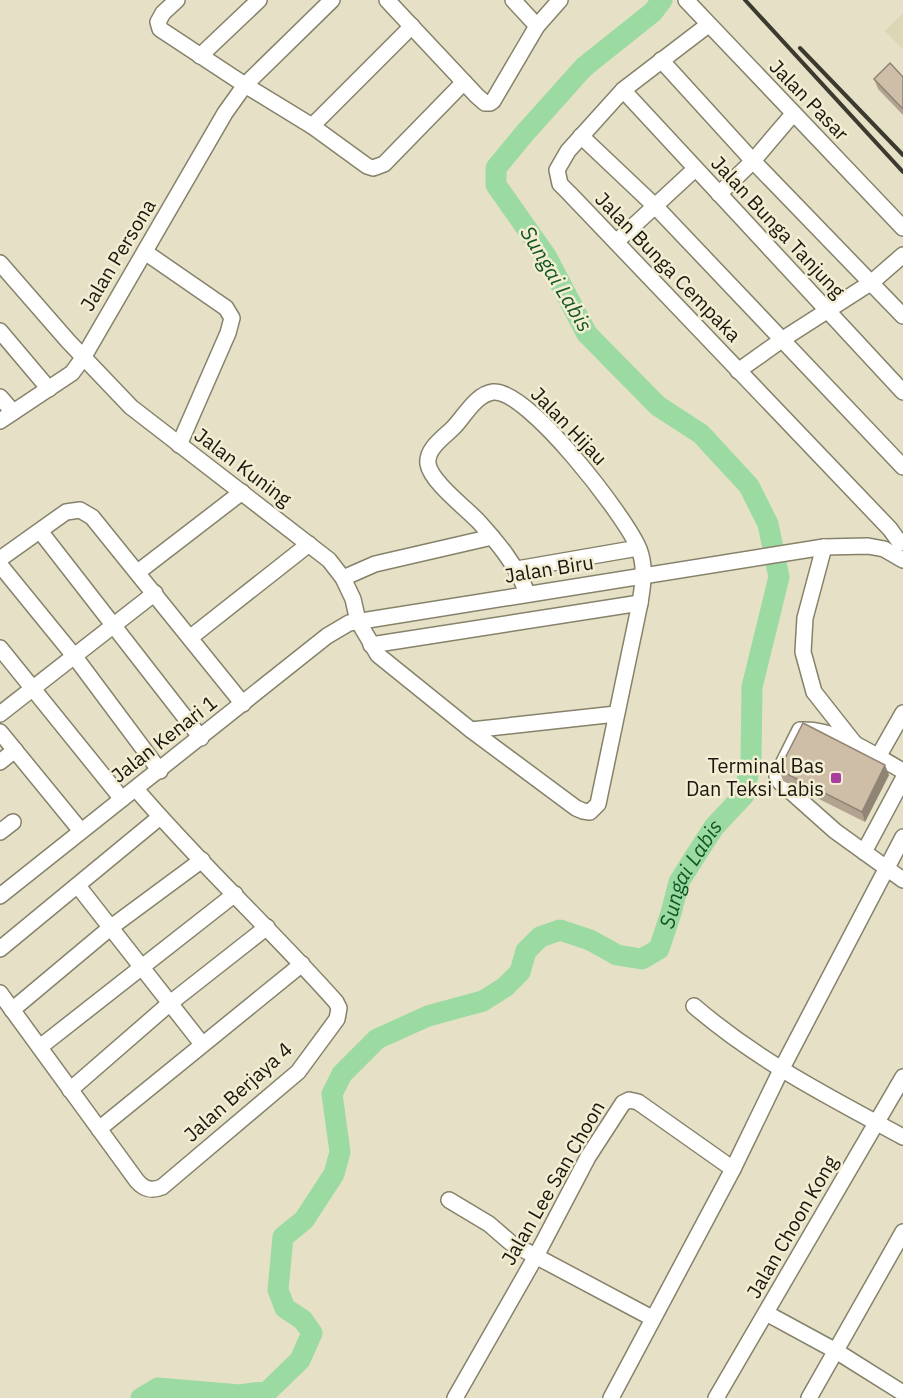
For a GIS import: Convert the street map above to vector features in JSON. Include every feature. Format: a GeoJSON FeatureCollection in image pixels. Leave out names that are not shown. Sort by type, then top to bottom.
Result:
{"type":"FeatureCollection","features":[{"type":"Feature","properties":{"kind":"street"},"geometry":{"type":"LineString","coordinates":[[177,0],[160,17],[158,26],[165,33],[312,126],[373,168],[384,164],[464,82]]}},
{"type":"Feature","properties":{"kind":"street"},"geometry":{"type":"LineString","coordinates":[[200,56],[259,0]]}},
{"type":"Feature","properties":{"kind":"street","name":"Jalan Persona"},"geometry":{"type":"LineString","coordinates":[[0,421],[72,373],[83,358],[225,113],[245,85],[332,0]]}},
{"type":"Feature","properties":{"kind":"street"},"geometry":{"type":"LineString","coordinates":[[387,0],[477,96],[490,104],[537,26],[560,0]]}},
{"type":"Feature","properties":{"kind":"street"},"geometry":{"type":"LineString","coordinates":[[513,0],[537,26]]}},
{"type":"Feature","properties":{"kind":"street","name":"Jalan Pasar"},"geometry":{"type":"LineString","coordinates":[[688,3],[903,228]]}},
{"type":"Feature","properties":{"kind":"street","name":"Jalan Bunga Cempaka"},"geometry":{"type":"LineString","coordinates":[[708,25],[623,90],[581,136],[561,162],[557,170],[558,178],[565,189],[902,542]]}},
{"type":"Feature","properties":{"kind":"street"},"geometry":{"type":"LineString","coordinates":[[312,126],[412,26]]}},
{"type":"Feature","properties":{"kind":"street"},"geometry":{"type":"LineString","coordinates":[[661,60],[753,161],[903,315]]}},
{"type":"Feature","properties":{"kind":"street","name":"Jalan Bunga Tanjung"},"geometry":{"type":"LineString","coordinates":[[623,90],[903,392]]}},
{"type":"Feature","properties":{"kind":"street"},"geometry":{"type":"LineString","coordinates":[[719,194],[753,161],[793,114]]}},
{"type":"Feature","properties":{"kind":"street"},"geometry":{"type":"LineString","coordinates":[[581,136],[656,207],[903,467]]}},
{"type":"Feature","properties":{"kind":"street"},"geometry":{"type":"LineString","coordinates":[[616,242],[656,207],[695,168]]}},
{"type":"Feature","properties":{"kind":"street"},"geometry":{"type":"LineString","coordinates":[[145,252],[226,308],[231,318],[228,333],[179,445]]}},
{"type":"Feature","properties":{"kind":"street"},"geometry":{"type":"LineString","coordinates":[[738,371],[872,282],[903,255]]}},
{"type":"Feature","properties":{"kind":"street","name":"Jalan Kuning"},"geometry":{"type":"LineString","coordinates":[[0,263],[83,358],[131,407],[329,560],[343,578],[358,621],[378,655],[471,730],[576,808],[590,812],[598,804],[616,714]]}},
{"type":"Feature","properties":{"kind":"street"},"geometry":{"type":"LineString","coordinates":[[0,331],[49,389]]}},
{"type":"Feature","properties":{"kind":"street","name":"Jalan Hijau"},"geometry":{"type":"LineString","coordinates":[[527,593],[517,569],[492,537],[434,477],[428,463],[431,451],[478,400],[494,392],[510,395],[541,422],[601,489],[638,548],[644,575]]}},
{"type":"Feature","properties":{"kind":"street"},"geometry":{"type":"LineString","coordinates":[[0,397],[13,412]]}},
{"type":"Feature","properties":{"kind":"street"},"geometry":{"type":"LineString","coordinates":[[138,572],[242,492]]}},
{"type":"Feature","properties":{"kind":"street"},"geometry":{"type":"LineString","coordinates":[[0,559],[66,512],[80,510],[92,518],[138,572],[243,704]]}},
{"type":"Feature","properties":{"kind":"street"},"geometry":{"type":"LineString","coordinates":[[40,531],[201,738]]}},
{"type":"Feature","properties":{"kind":"street"},"geometry":{"type":"LineString","coordinates":[[343,578],[375,564],[492,537]]}},
{"type":"Feature","properties":{"kind":"street"},"geometry":{"type":"LineString","coordinates":[[884,549],[902,542]]}},
{"type":"Feature","properties":{"kind":"street"},"geometry":{"type":"LineString","coordinates":[[191,637],[309,543]]}},
{"type":"Feature","properties":{"kind":"street"},"geometry":{"type":"LineString","coordinates":[[852,749],[814,692],[803,652],[805,618],[824,547],[868,546],[884,549],[903,560]]}},
{"type":"Feature","properties":{"kind":"street","name":"Jalan Biru"},"geometry":{"type":"LineString","coordinates":[[358,621],[824,547]]}},
{"type":"Feature","properties":{"kind":"street"},"geometry":{"type":"LineString","coordinates":[[517,569],[638,548]]}},
{"type":"Feature","properties":{"kind":"street"},"geometry":{"type":"LineString","coordinates":[[0,565],[75,657],[160,771]]}},
{"type":"Feature","properties":{"kind":"street"},"geometry":{"type":"LineString","coordinates":[[471,730],[616,714],[644,575]]}},
{"type":"Feature","properties":{"kind":"street"},"geometry":{"type":"LineString","coordinates":[[0,714],[155,593]]}},
{"type":"Feature","properties":{"kind":"street"},"geometry":{"type":"LineString","coordinates":[[371,645],[640,603]]}},
{"type":"Feature","properties":{"kind":"street","name":"Jalan Kenari 1"},"geometry":{"type":"LineString","coordinates":[[0,896],[327,636],[339,628],[358,621]]}},
{"type":"Feature","properties":{"kind":"street"},"geometry":{"type":"LineString","coordinates":[[0,648],[122,799]]}},
{"type":"Feature","properties":{"kind":"street"},"geometry":{"type":"LineString","coordinates":[[878,758],[903,713]]}},
{"type":"Feature","properties":{"kind":"street"},"geometry":{"type":"LineString","coordinates":[[903,771],[878,758],[822,738],[810,729],[800,730],[777,776],[780,782],[797,789],[821,810],[903,892]]}},
{"type":"Feature","properties":{"kind":"street"},"geometry":{"type":"LineString","coordinates":[[0,732],[81,831]]}},
{"type":"Feature","properties":{"kind":"street"},"geometry":{"type":"LineString","coordinates":[[0,762],[15,750]]}},
{"type":"Feature","properties":{"kind":"street"},"geometry":{"type":"LineString","coordinates":[[864,852],[903,779]]}},
{"type":"Feature","properties":{"kind":"street"},"geometry":{"type":"LineString","coordinates":[[0,993],[99,1129],[302,964],[160,817],[136,789]]}},
{"type":"Feature","properties":{"kind":"street"},"geometry":{"type":"LineString","coordinates":[[0,949],[160,817]]}},
{"type":"Feature","properties":{"kind":"street"},"geometry":{"type":"LineString","coordinates":[[0,832],[13,822]]}},
{"type":"Feature","properties":{"kind":"street"},"geometry":{"type":"LineString","coordinates":[[611,1398],[733,1169],[781,1070],[903,837]]}},
{"type":"Feature","properties":{"kind":"street"},"geometry":{"type":"LineString","coordinates":[[12,1010],[110,928],[202,860]]}},
{"type":"Feature","properties":{"kind":"street"},"geometry":{"type":"LineString","coordinates":[[884,873],[903,880]]}},
{"type":"Feature","properties":{"kind":"street"},"geometry":{"type":"LineString","coordinates":[[78,886],[202,1044]]}},
{"type":"Feature","properties":{"kind":"street"},"geometry":{"type":"LineString","coordinates":[[40,1047],[235,894]]}},
{"type":"Feature","properties":{"kind":"street"},"geometry":{"type":"LineString","coordinates":[[70,1090],[169,1004],[267,927]]}},
{"type":"Feature","properties":{"kind":"street","name":"Jalan Berjaya 4"},"geometry":{"type":"LineString","coordinates":[[99,1129],[142,1187],[155,1190],[162,1187],[298,1072],[337,1019],[339,1008],[302,964]]}},
{"type":"Feature","properties":{"kind":"street"},"geometry":{"type":"LineString","coordinates":[[694,1006],[740,1044],[781,1070],[903,1137]]}},
{"type":"Feature","properties":{"kind":"street","name":"Jalan Choon Kong"},"geometry":{"type":"LineString","coordinates":[[716,1398],[903,1077]]}},
{"type":"Feature","properties":{"kind":"street","name":"Jalan Lee San Choon"},"geometry":{"type":"LineString","coordinates":[[455,1398],[536,1256],[588,1157],[623,1103],[629,1100],[638,1102],[733,1169]]}},
{"type":"Feature","properties":{"kind":"street"},"geometry":{"type":"LineString","coordinates":[[448,1200],[476,1215],[511,1243],[652,1318]]}},
{"type":"Feature","properties":{"kind":"street"},"geometry":{"type":"LineString","coordinates":[[809,1398],[903,1232]]}},
{"type":"Feature","properties":{"kind":"street"},"geometry":{"type":"LineString","coordinates":[[766,1313],[836,1351],[903,1393]]}},
{"type":"Feature","properties":{"kind":"shaded area"},"geometry":{"type":"Polygon","coordinates":[[[903,13],[903,49],[885,31],[903,13]]]}},
{"type":"Feature","properties":{"kind":"building"},"geometry":{"type":"Polygon","coordinates":[[[890,63],[903,77],[903,109],[874,79],[890,63]]]}},
{"type":"Feature","properties":{"kind":"building","name":"Terminal Bas Dan Teksi Labis"},"geometry":{"type":"Polygon","coordinates":[[[803,723],[885,765],[862,812],[779,770],[803,723]]]}},
{"type":"Feature","properties":{"kind":"waterway","name":"Sungai Labis"},"geometry":{"type":"LineString","coordinates":[[141,1398],[158,1388],[240,1395],[268,1391],[300,1360],[312,1333],[303,1320],[285,1308],[278,1290],[283,1237],[304,1220],[334,1174],[340,1152],[332,1094],[342,1074],[377,1039],[428,1016],[483,1001],[505,987],[520,972],[526,951],[540,937],[560,930],[590,940],[617,955],[642,959],[659,949],[679,882],[714,827],[744,795],[751,761],[752,687],[779,577],[768,524],[749,486],[701,434],[658,406],[587,334],[546,256],[496,185],[496,168],[584,67],[653,12],[662,0]]}},
{"type":"Feature","properties":{"kind":"railway"},"geometry":{"type":"LineString","coordinates":[[745,0],[903,172]]}},
{"type":"Feature","properties":{"kind":"railway"},"geometry":{"type":"LineString","coordinates":[[800,48],[903,155]]}},
{"type":"Feature","properties":{"kind":"place","name":"Terminal Bas Dan Teksi Labis"},"geometry":{"type":"Point","coordinates":[836,778]}}]}
